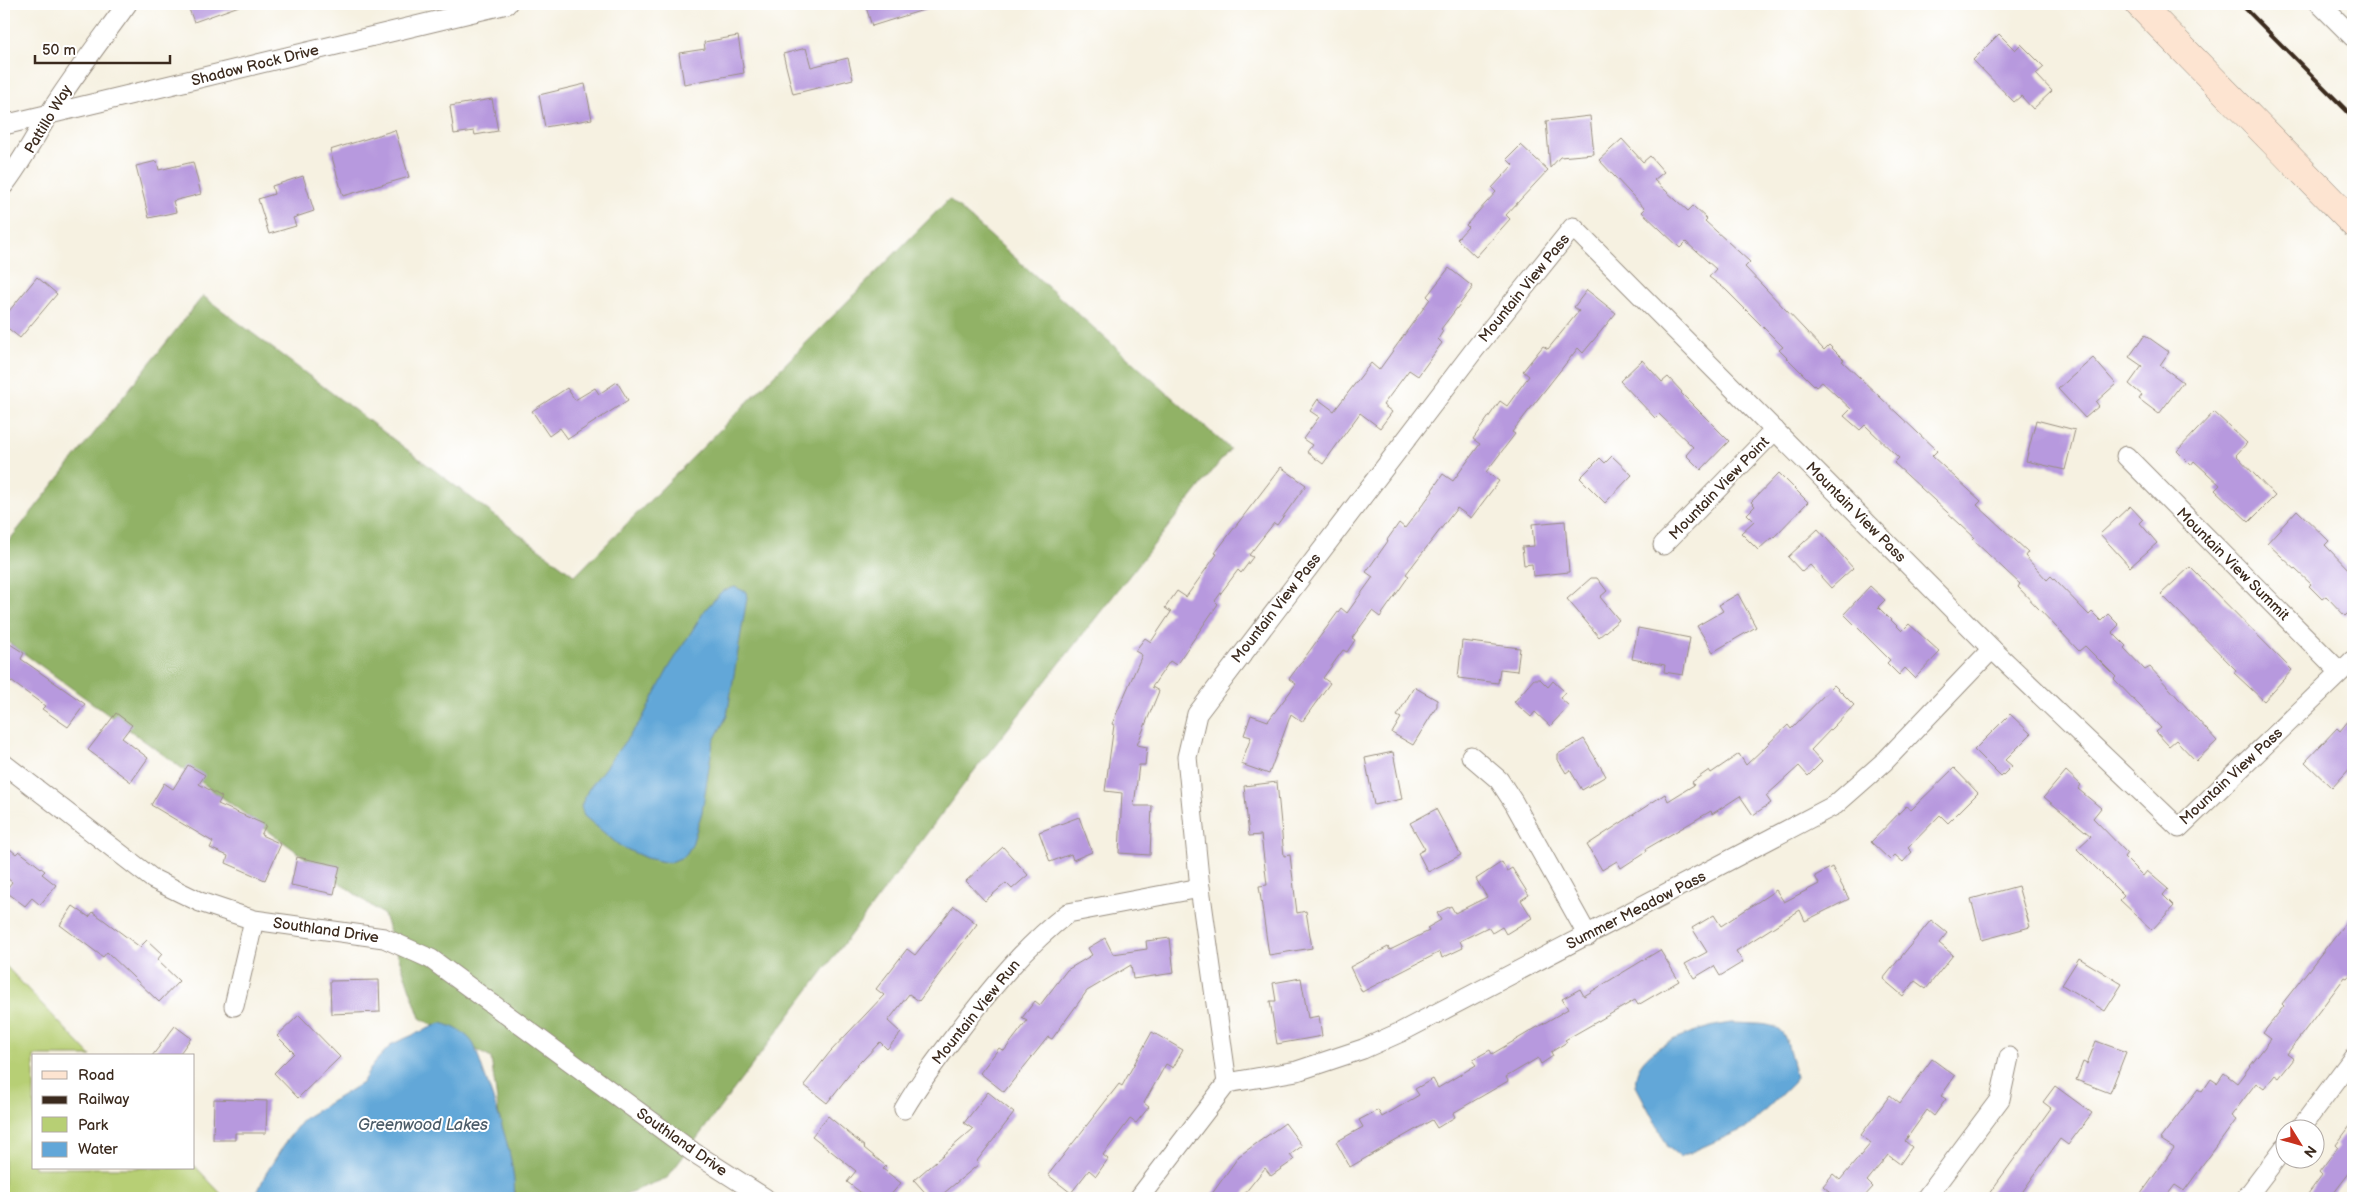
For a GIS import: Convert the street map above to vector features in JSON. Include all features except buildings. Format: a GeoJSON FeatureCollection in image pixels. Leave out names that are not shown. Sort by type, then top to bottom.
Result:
{"type":"FeatureCollection","features":[{"type":"Feature","properties":{"kind":"main road"},"geometry":{"type":"LineString","coordinates":[[2138,4],[2353,223]]}},
{"type":"Feature","properties":{"kind":"street","name":"Pattillo Way"},"geometry":{"type":"LineString","coordinates":[[4,185],[22,161],[48,115],[127,4]]}},
{"type":"Feature","properties":{"kind":"street","name":"Shadow Rock Drive"},"geometry":{"type":"LineString","coordinates":[[4,125],[507,4]]}},
{"type":"Feature","properties":{"kind":"street"},"geometry":{"type":"LineString","coordinates":[[2320,4],[2353,37]]}},
{"type":"Feature","properties":{"kind":"street","name":"Mountain View Pass"},"geometry":{"type":"LineString","coordinates":[[1227,1082],[1200,888],[1187,757],[1197,714],[1475,349],[1573,227],[1992,649],[2179,828],[2347,666]]}},
{"type":"Feature","properties":{"kind":"street","name":"Mountain View Point"},"geometry":{"type":"LineString","coordinates":[[1663,545],[1775,430]]}},
{"type":"Feature","properties":{"kind":"street","name":"Mountain View Summit"},"geometry":{"type":"LineString","coordinates":[[2126,456],[2347,666]]}},
{"type":"Feature","properties":{"kind":"street","name":"Summer Meadow Pass"},"geometry":{"type":"LineString","coordinates":[[1227,1082],[1297,1071],[1363,1049],[1401,1032],[1588,936],[1835,805],[1885,761],[1992,649]]}},
{"type":"Feature","properties":{"kind":"street"},"geometry":{"type":"LineString","coordinates":[[1471,756],[1490,771],[1504,788],[1588,936]]}},
{"type":"Feature","properties":{"kind":"street","name":"Southland Drive"},"geometry":{"type":"LineString","coordinates":[[4,764],[153,879],[200,902],[254,920],[384,938],[431,959],[692,1152],[765,1198]]}},
{"type":"Feature","properties":{"kind":"street","name":"Mountain View Run"},"geometry":{"type":"LineString","coordinates":[[904,1109],[919,1082],[1001,977],[1050,926],[1068,913],[1200,888]]}},
{"type":"Feature","properties":{"kind":"street"},"geometry":{"type":"LineString","coordinates":[[234,1006],[254,920]]}},
{"type":"Feature","properties":{"kind":"street"},"geometry":{"type":"LineString","coordinates":[[1926,1198],[2000,1099],[2009,1057]]}},
{"type":"Feature","properties":{"kind":"street"},"geometry":{"type":"LineString","coordinates":[[2306,1120],[2353,1058]]}},
{"type":"Feature","properties":{"kind":"street"},"geometry":{"type":"LineString","coordinates":[[1139,1198],[1227,1082]]}},
{"type":"Feature","properties":{"kind":"street"},"geometry":{"type":"LineString","coordinates":[[2246,1198],[2274,1161]]}},
{"type":"Feature","properties":{"kind":"green space"},"geometry":{"type":"Polygon","coordinates":[[[949,199],[1230,449],[971,775],[667,1178],[615,1198],[517,1198],[505,1159],[491,1058],[420,1018],[384,915],[4,639],[4,547],[203,296],[575,576],[949,199]]]}},
{"type":"Feature","properties":{"kind":"green space"},"geometry":{"type":"Polygon","coordinates":[[[4,964],[89,1054],[32,1054],[32,1170],[195,1170],[195,1166],[225,1198],[4,1198],[4,964]]]}},
{"type":"Feature","properties":{"kind":"water"},"geometry":{"type":"Polygon","coordinates":[[[735,587],[746,592],[747,598],[727,716],[713,742],[702,812],[692,845],[685,856],[669,863],[646,858],[620,846],[584,816],[581,806],[588,790],[642,719],[668,669],[705,610],[722,591],[735,587]]]}},
{"type":"Feature","properties":{"kind":"water","name":"Greenwood Lakes"},"geometry":{"type":"Polygon","coordinates":[[[441,1023],[463,1033],[470,1039],[476,1049],[509,1150],[514,1198],[255,1198],[265,1175],[303,1119],[362,1083],[374,1063],[392,1044],[441,1023]]]}},
{"type":"Feature","properties":{"kind":"water"},"geometry":{"type":"Polygon","coordinates":[[[1731,1023],[1773,1026],[1780,1030],[1788,1046],[1796,1077],[1793,1083],[1748,1127],[1680,1157],[1668,1147],[1636,1086],[1637,1072],[1644,1060],[1670,1041],[1686,1034],[1731,1023]]]}},
{"type":"Feature","properties":{"kind":"railway"},"geometry":{"type":"LineString","coordinates":[[2241,4],[2353,117]]}}]}
